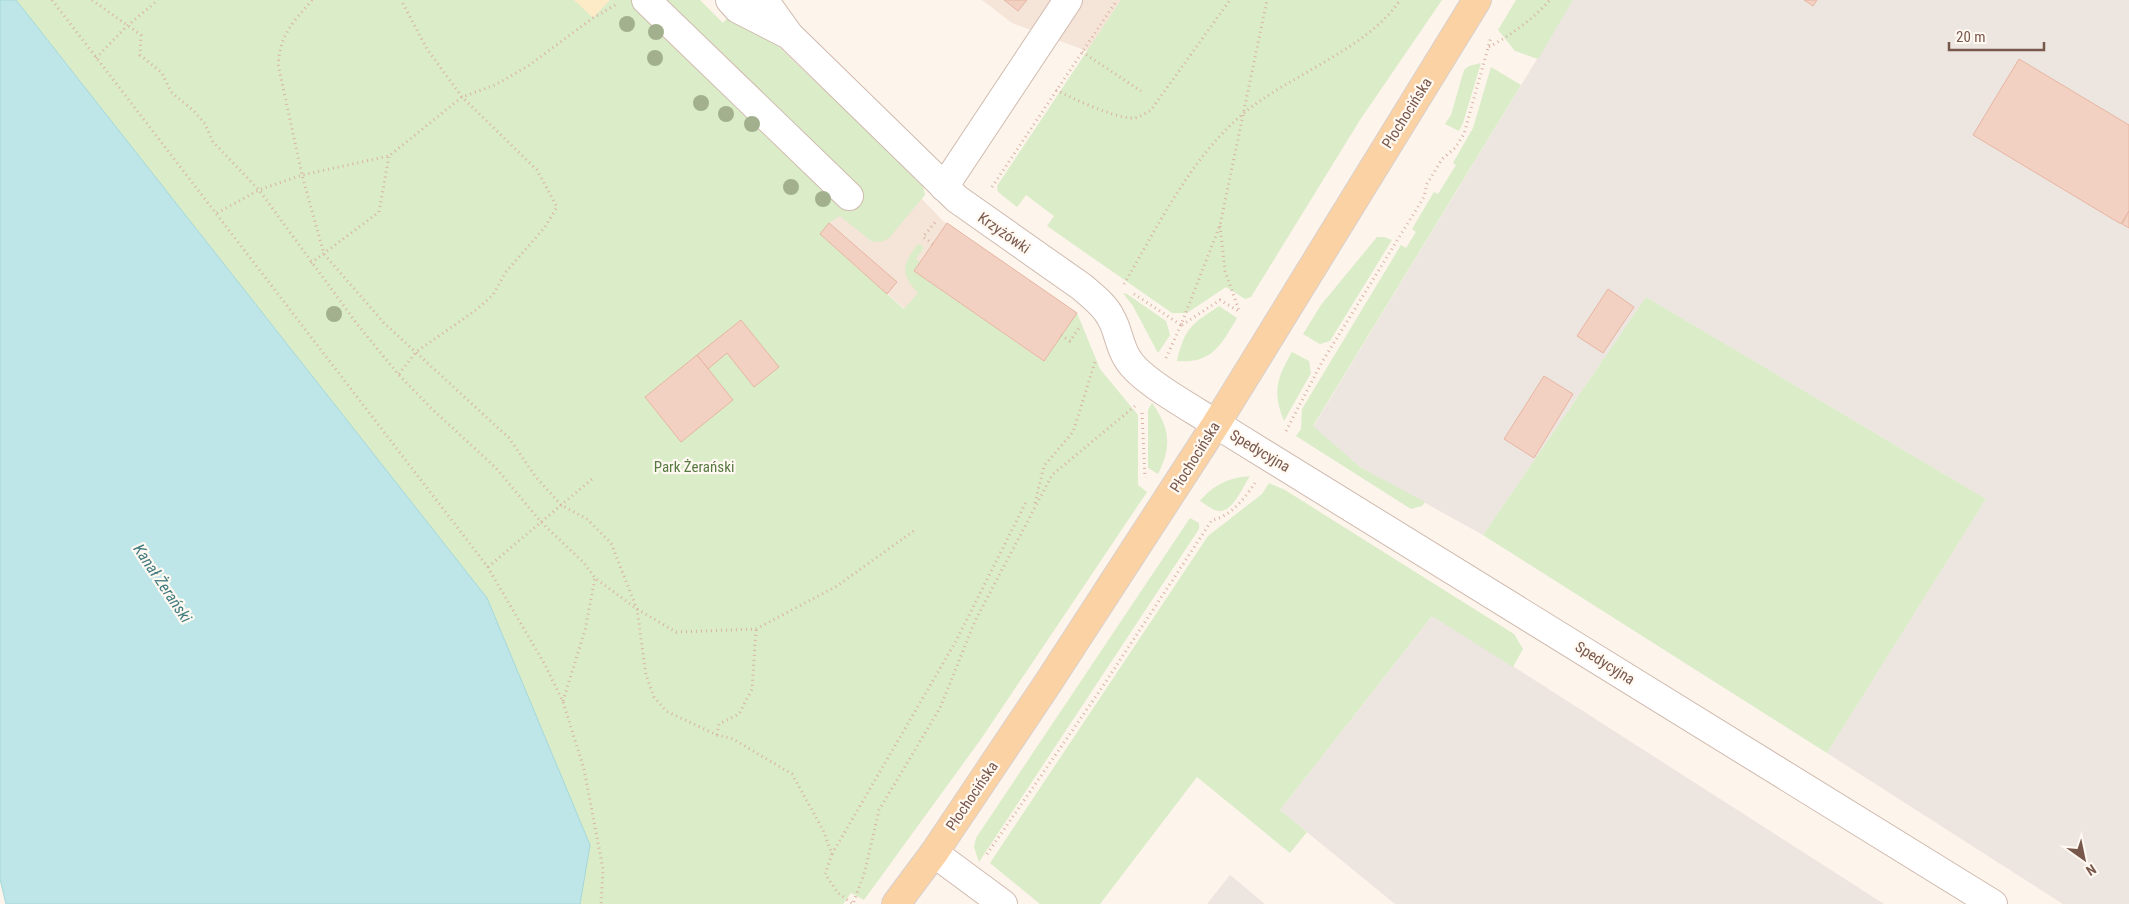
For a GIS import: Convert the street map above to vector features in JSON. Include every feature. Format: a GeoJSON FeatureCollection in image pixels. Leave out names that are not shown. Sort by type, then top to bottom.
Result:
{"type":"FeatureCollection","features":[{"type":"Feature","properties":{"kind":"main road","name":"Płochocińska"},"geometry":{"type":"LineString","coordinates":[[896,904],[934,853],[1048,683],[1216,424],[1476,0]]}},
{"type":"Feature","properties":{"kind":"street"},"geometry":{"type":"LineString","coordinates":[[646,0],[849,196]]}},
{"type":"Feature","properties":{"kind":"street"},"geometry":{"type":"LineString","coordinates":[[730,0],[738,9],[789,35]]}},
{"type":"Feature","properties":{"kind":"street"},"geometry":{"type":"LineString","coordinates":[[764,0],[789,35]]}},
{"type":"Feature","properties":{"kind":"street"},"geometry":{"type":"LineString","coordinates":[[944,187],[1068,0]]}},
{"type":"Feature","properties":{"kind":"street","name":"Krzyżówki"},"geometry":{"type":"LineString","coordinates":[[789,35],[944,187],[974,212],[1082,287],[1098,302],[1111,316],[1122,348],[1136,370],[1216,424]]}},
{"type":"Feature","properties":{"kind":"street","name":"Spedycyjna"},"geometry":{"type":"LineString","coordinates":[[1216,424],[1993,904]]}},
{"type":"Feature","properties":{"kind":"street"},"geometry":{"type":"LineString","coordinates":[[934,853],[1003,904]]}},
{"type":"Feature","properties":{"kind":"path"},"geometry":{"type":"LineString","coordinates":[[52,0],[488,568],[544,663],[563,702],[584,769],[603,869],[601,904]]}},
{"type":"Feature","properties":{"kind":"path"},"geometry":{"type":"LineString","coordinates":[[92,0],[141,35],[140,54],[162,73],[171,92],[194,111],[205,124],[213,142],[259,190],[356,324],[398,374],[431,408],[496,468],[541,522],[584,563],[595,578],[637,609],[676,632],[756,629],[837,586],[916,530]]}},
{"type":"Feature","properties":{"kind":"path"},"geometry":{"type":"LineString","coordinates":[[96,58],[128,26],[158,0]]}},
{"type":"Feature","properties":{"kind":"path"},"geometry":{"type":"LineString","coordinates":[[398,374],[416,352],[469,315],[492,294],[505,273],[545,227],[557,207],[536,170],[462,97],[427,48],[401,0]]}},
{"type":"Feature","properties":{"kind":"path"},"geometry":{"type":"LineString","coordinates":[[217,213],[259,190],[302,174],[389,156],[462,97],[495,84],[528,66],[593,18],[624,0]]}},
{"type":"Feature","properties":{"kind":"path"},"geometry":{"type":"LineString","coordinates":[[989,192],[1117,0]]}},
{"type":"Feature","properties":{"kind":"path"},"geometry":{"type":"LineString","coordinates":[[1056,90],[1088,105],[1129,118],[1140,117],[1151,110],[1230,0]]}},
{"type":"Feature","properties":{"kind":"path"},"geometry":{"type":"LineString","coordinates":[[1166,358],[1220,225],[1267,0]]}},
{"type":"Feature","properties":{"kind":"path"},"geometry":{"type":"LineString","coordinates":[[1123,287],[1181,185],[1224,132],[1244,113],[1290,80],[1328,59],[1385,20],[1400,0]]}},
{"type":"Feature","properties":{"kind":"path"},"geometry":{"type":"LineString","coordinates":[[1489,47],[1504,39],[1540,12],[1550,0]]}},
{"type":"Feature","properties":{"kind":"path"},"geometry":{"type":"LineString","coordinates":[[312,1],[290,25],[280,46],[278,64],[302,174],[324,254],[384,323],[509,438],[535,476],[561,505],[587,519],[611,543],[637,609],[646,675],[654,697],[666,711],[717,735],[733,739],[792,774],[823,830],[832,854]]}},
{"type":"Feature","properties":{"kind":"path"},"geometry":{"type":"LineString","coordinates":[[1285,432],[1322,362],[1424,197],[1427,184],[1442,159],[1455,148],[1464,134],[1492,32]]}},
{"type":"Feature","properties":{"kind":"path"},"geometry":{"type":"LineString","coordinates":[[1082,52],[1141,91]]}},
{"type":"Feature","properties":{"kind":"path"},"geometry":{"type":"LineString","coordinates":[[311,263],[379,212],[389,156]]}},
{"type":"Feature","properties":{"kind":"path"},"geometry":{"type":"LineString","coordinates":[[1181,325],[1220,300],[1240,313],[1225,271],[1220,225]]}},
{"type":"Feature","properties":{"kind":"path"},"geometry":{"type":"LineString","coordinates":[[1061,335],[1070,340],[1081,324]]}},
{"type":"Feature","properties":{"kind":"path"},"geometry":{"type":"LineString","coordinates":[[1034,508],[1044,466],[1073,432],[1095,361]]}},
{"type":"Feature","properties":{"kind":"path"},"geometry":{"type":"LineString","coordinates":[[1026,502],[956,640],[832,854],[824,874],[838,893],[853,904],[865,870],[879,810],[940,708],[975,621],[1052,475],[1138,403],[1142,410],[1144,478],[1152,482]]}},
{"type":"Feature","properties":{"kind":"path"},"geometry":{"type":"LineString","coordinates":[[488,568],[592,478]]}},
{"type":"Feature","properties":{"kind":"path"},"geometry":{"type":"LineString","coordinates":[[984,861],[1212,520],[1219,519],[1244,500],[1256,481]]}},
{"type":"Feature","properties":{"kind":"path"},"geometry":{"type":"LineString","coordinates":[[563,702],[585,630],[595,578]]}},
{"type":"Feature","properties":{"kind":"path"},"geometry":{"type":"LineString","coordinates":[[717,735],[719,724],[738,714],[752,689],[756,629]]}},
{"type":"Feature","properties":{"kind":"shaded area"},"geometry":{"type":"Polygon","coordinates":[[[982,0],[1202,0],[1087,51],[1012,23],[982,0]]]}},
{"type":"Feature","properties":{"kind":"shaded area"},"geometry":{"type":"Polygon","coordinates":[[[1573,0],[2129,0],[2129,904],[2063,904],[1827,753],[1986,499],[1646,297],[1483,535],[1360,467],[1313,427],[1573,0]]]}},
{"type":"Feature","properties":{"kind":"shaded area"},"geometry":{"type":"Polygon","coordinates":[[[878,167],[922,199],[943,221],[1077,313],[1042,399],[911,302],[905,309],[817,233],[878,167]]]}},
{"type":"Feature","properties":{"kind":"shaded area"},"geometry":{"type":"Polygon","coordinates":[[[1433,615],[1884,904],[1395,904],[1280,810],[1433,615]]]}},
{"type":"Feature","properties":{"kind":"shaded area"},"geometry":{"type":"Polygon","coordinates":[[[1230,875],[1265,904],[1207,904],[1230,875]]]}},
{"type":"Feature","properties":{"kind":"green space","name":"Park Żerański"},"geometry":{"type":"Polygon","coordinates":[[[16,0],[700,0],[723,23],[730,14],[773,41],[923,185],[925,195],[889,238],[885,240],[871,241],[840,216],[829,223],[820,234],[904,309],[918,293],[908,280],[905,269],[908,259],[917,245],[920,244],[924,248],[916,259],[920,262],[914,271],[1043,361],[1077,313],[1100,369],[1138,415],[1138,485],[1147,492],[981,739],[864,900],[851,893],[843,904],[580,904],[590,845],[487,598],[16,0]]]}},
{"type":"Feature","properties":{"kind":"green space"},"geometry":{"type":"Polygon","coordinates":[[[1121,0],[1442,0],[1360,120],[1251,297],[1245,299],[1226,287],[1187,313],[1172,313],[1047,226],[1054,216],[1026,195],[1017,207],[998,192],[997,186],[1121,0]]]}},
{"type":"Feature","properties":{"kind":"green space"},"geometry":{"type":"Polygon","coordinates":[[[1516,0],[1573,0],[1538,59],[1515,51],[1498,30],[1516,0]]]}},
{"type":"Feature","properties":{"kind":"green space"},"geometry":{"type":"Polygon","coordinates":[[[1481,63],[1459,131],[1445,124],[1451,115],[1464,70],[1469,66],[1481,63]]]}},
{"type":"Feature","properties":{"kind":"green space"},"geometry":{"type":"Polygon","coordinates":[[[1491,67],[1521,85],[1313,426],[1360,467],[1425,502],[1422,506],[1411,509],[1296,436],[1301,429],[1302,409],[1401,245],[1406,248],[1416,232],[1412,229],[1434,192],[1438,194],[1456,165],[1453,163],[1473,128],[1491,67]]]}},
{"type":"Feature","properties":{"kind":"green space"},"geometry":{"type":"Polygon","coordinates":[[[1377,237],[1392,240],[1330,341],[1320,344],[1303,334],[1321,305],[1377,237]]]}},
{"type":"Feature","properties":{"kind":"green space"},"geometry":{"type":"Polygon","coordinates":[[[1123,293],[1166,321],[1170,335],[1158,353],[1133,306],[1123,293]]]}},
{"type":"Feature","properties":{"kind":"green space"},"geometry":{"type":"Polygon","coordinates":[[[1646,297],[1986,499],[1827,753],[1483,535],[1646,297]]]}},
{"type":"Feature","properties":{"kind":"green space"},"geometry":{"type":"Polygon","coordinates":[[[1219,306],[1237,318],[1226,337],[1207,356],[1189,361],[1177,361],[1183,341],[1190,328],[1219,306]]]}},
{"type":"Feature","properties":{"kind":"green space"},"geometry":{"type":"Polygon","coordinates":[[[1292,352],[1309,361],[1311,373],[1284,421],[1277,393],[1280,377],[1292,352]]]}},
{"type":"Feature","properties":{"kind":"green space"},"geometry":{"type":"Polygon","coordinates":[[[1152,403],[1166,429],[1167,437],[1166,455],[1158,474],[1148,468],[1148,410],[1152,403]]]}},
{"type":"Feature","properties":{"kind":"green space"},"geometry":{"type":"Polygon","coordinates":[[[1250,476],[1241,492],[1228,508],[1218,511],[1200,501],[1211,490],[1222,483],[1235,478],[1250,476]]]}},
{"type":"Feature","properties":{"kind":"green space"},"geometry":{"type":"Polygon","coordinates":[[[1269,483],[1285,490],[1514,634],[1523,649],[1513,667],[1432,616],[1280,810],[1307,832],[1290,853],[1197,777],[1100,904],[1040,904],[990,863],[1208,536],[1262,494],[1269,483]]]}},
{"type":"Feature","properties":{"kind":"green space"},"geometry":{"type":"Polygon","coordinates":[[[1190,518],[1199,523],[1199,529],[979,862],[974,847],[976,838],[1190,518]]]}},
{"type":"Feature","properties":{"kind":"sand"},"geometry":{"type":"Polygon","coordinates":[[[574,0],[610,0],[593,18],[574,0]]]}},
{"type":"Feature","properties":{"kind":"water","name":"Kanał Żerański"},"geometry":{"type":"Polygon","coordinates":[[[0,0],[16,0],[487,598],[590,845],[580,904],[6,904],[0,879],[0,0]]]}},
{"type":"Feature","properties":{"kind":"building"},"geometry":{"type":"Polygon","coordinates":[[[1004,0],[1027,0],[1018,11],[1004,0]]]}},
{"type":"Feature","properties":{"kind":"building"},"geometry":{"type":"Polygon","coordinates":[[[1804,0],[1817,0],[1813,6],[1804,0]]]}},
{"type":"Feature","properties":{"kind":"building"},"geometry":{"type":"Polygon","coordinates":[[[2019,59],[2129,125],[2129,211],[2121,224],[1973,135],[2019,59]]]}},
{"type":"Feature","properties":{"kind":"building"},"geometry":{"type":"Polygon","coordinates":[[[2129,211],[2129,228],[2122,224],[2129,211]]]}},
{"type":"Feature","properties":{"kind":"building"},"geometry":{"type":"Polygon","coordinates":[[[829,223],[897,282],[887,294],[820,234],[829,223]]]}},
{"type":"Feature","properties":{"kind":"building"},"geometry":{"type":"Polygon","coordinates":[[[947,223],[1077,313],[1044,361],[914,271],[947,223]]]}},
{"type":"Feature","properties":{"kind":"building"},"geometry":{"type":"Polygon","coordinates":[[[1608,289],[1634,307],[1603,353],[1577,336],[1608,289]]]}},
{"type":"Feature","properties":{"kind":"building"},"geometry":{"type":"Polygon","coordinates":[[[741,320],[779,367],[754,387],[727,353],[708,369],[697,355],[741,320]]]}},
{"type":"Feature","properties":{"kind":"building"},"geometry":{"type":"Polygon","coordinates":[[[697,355],[733,400],[681,442],[645,397],[697,355]]]}},
{"type":"Feature","properties":{"kind":"building"},"geometry":{"type":"Polygon","coordinates":[[[1544,376],[1573,394],[1534,458],[1504,439],[1544,376]]]}}]}
